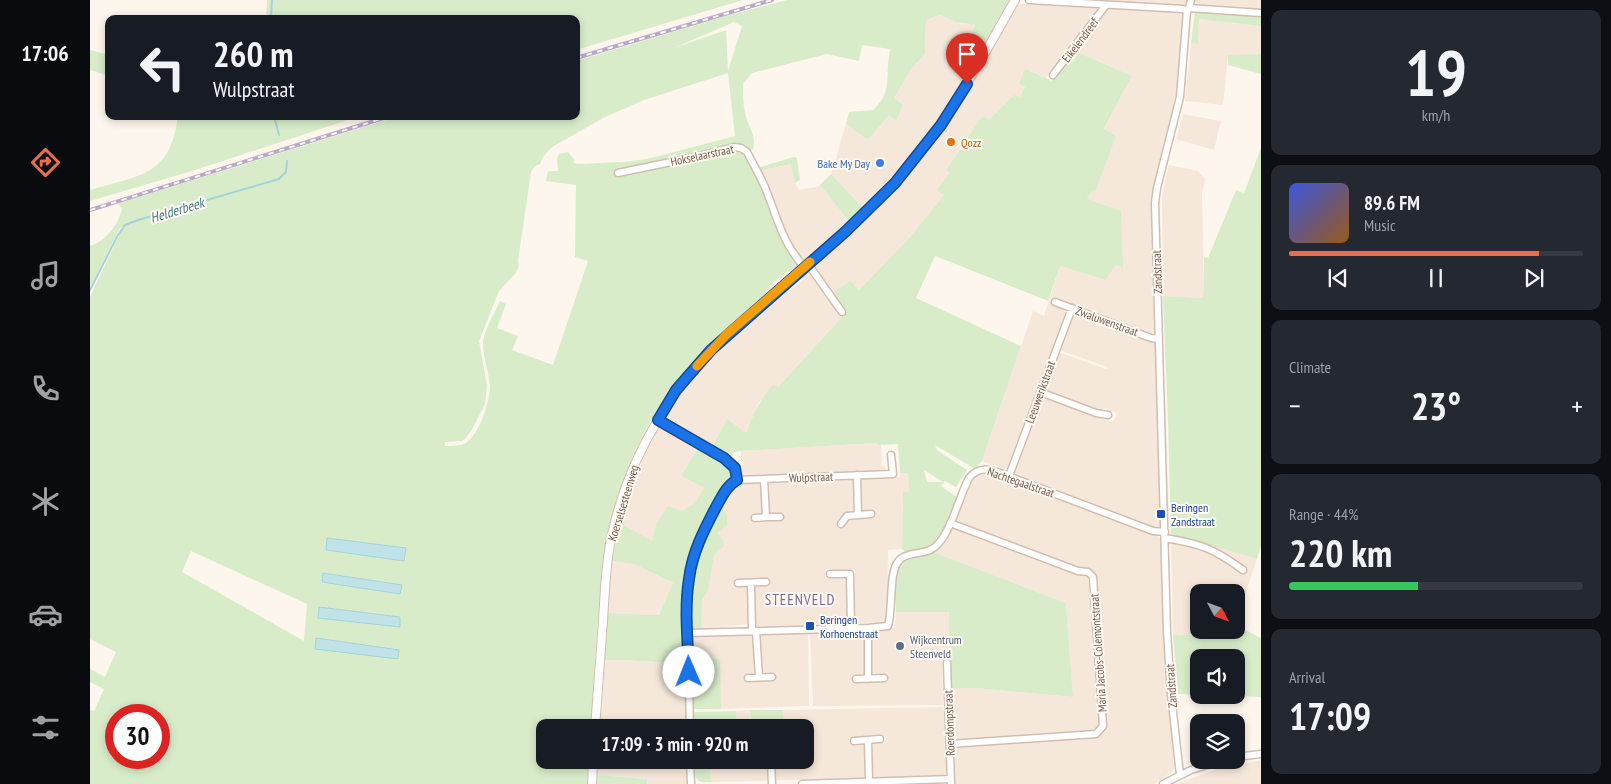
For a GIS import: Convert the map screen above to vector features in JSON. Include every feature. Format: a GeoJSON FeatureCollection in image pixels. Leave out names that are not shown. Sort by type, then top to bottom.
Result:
{"type":"FeatureCollection","features":[{"type":"Feature","properties":{"kind":"street","name":"Koerselsesteenweg"},"geometry":{"type":"LineString","coordinates":[[597,719],[605,584],[614,527],[633,466],[658,420],[676,390],[711,350],[871,208],[920,154],[958,100],[1015,0]]}},
{"type":"Feature","properties":{"kind":"street"},"geometry":{"type":"LineString","coordinates":[[1029,0],[1261,13]]}},
{"type":"Feature","properties":{"kind":"street","name":"Zandstraat"},"geometry":{"type":"LineString","coordinates":[[1180,774],[1171,694],[1167,622],[1155,203],[1178,105],[1190,0]]}},
{"type":"Feature","properties":{"kind":"street","name":"Eikelendreef"},"geometry":{"type":"LineString","coordinates":[[1053,75],[1106,5]]}},
{"type":"Feature","properties":{"kind":"street","name":"Hokselaarstraat"},"geometry":{"type":"LineString","coordinates":[[618,172],[695,157],[734,147],[741,148],[747,152],[766,189],[784,238],[793,254],[806,266]]}},
{"type":"Feature","properties":{"kind":"street"},"geometry":{"type":"LineString","coordinates":[[806,266],[842,312]]}},
{"type":"Feature","properties":{"kind":"street","name":"Zwaluwenstraat"},"geometry":{"type":"LineString","coordinates":[[1055,302],[1151,338],[1159,338]]}},
{"type":"Feature","properties":{"kind":"street","name":"Leeuwerikstraat"},"geometry":{"type":"LineString","coordinates":[[1010,476],[1072,308]]}},
{"type":"Feature","properties":{"kind":"street"},"geometry":{"type":"LineString","coordinates":[[1040,392],[1096,413],[1108,415]]}},
{"type":"Feature","properties":{"kind":"street"},"geometry":{"type":"LineString","coordinates":[[658,420],[724,458],[735,468],[737,480],[728,486],[701,535],[689,579],[690,719]]}},
{"type":"Feature","properties":{"kind":"street","name":"Wulpstraat"},"geometry":{"type":"LineString","coordinates":[[737,480],[893,474],[891,455]]}},
{"type":"Feature","properties":{"kind":"street","name":"Nachtegaalstraat"},"geometry":{"type":"LineString","coordinates":[[868,628],[888,626],[892,613],[893,576],[896,564],[907,555],[933,549],[942,538],[950,523],[966,484],[977,470],[986,469],[1010,476],[1165,535]]}},
{"type":"Feature","properties":{"kind":"street"},"geometry":{"type":"LineString","coordinates":[[857,476],[858,515]]}},
{"type":"Feature","properties":{"kind":"street"},"geometry":{"type":"LineString","coordinates":[[764,479],[766,517]]}},
{"type":"Feature","properties":{"kind":"street"},"geometry":{"type":"LineString","coordinates":[[841,524],[847,516],[871,514]]}},
{"type":"Feature","properties":{"kind":"street"},"geometry":{"type":"LineString","coordinates":[[755,518],[780,517]]}},
{"type":"Feature","properties":{"kind":"street","name":"Maria Jacobs-Colemontstraat"},"geometry":{"type":"LineString","coordinates":[[950,523],[1078,571],[1088,572],[1093,577],[1103,726],[1096,734],[950,744]]}},
{"type":"Feature","properties":{"kind":"street"},"geometry":{"type":"LineString","coordinates":[[1165,535],[1213,549],[1243,570]]}},
{"type":"Feature","properties":{"kind":"street"},"geometry":{"type":"LineString","coordinates":[[830,574],[850,574],[851,628]]}},
{"type":"Feature","properties":{"kind":"street"},"geometry":{"type":"LineString","coordinates":[[738,583],[766,582]]}},
{"type":"Feature","properties":{"kind":"street"},"geometry":{"type":"LineString","coordinates":[[751,583],[759,677]]}},
{"type":"Feature","properties":{"kind":"street"},"geometry":{"type":"LineString","coordinates":[[688,633],[868,628],[868,679]]}},
{"type":"Feature","properties":{"kind":"street","name":"Roerdompstraat"},"geometry":{"type":"LineString","coordinates":[[947,663],[951,782]]}},
{"type":"Feature","properties":{"kind":"street"},"geometry":{"type":"LineString","coordinates":[[748,678],[772,677]]}},
{"type":"Feature","properties":{"kind":"street"},"geometry":{"type":"LineString","coordinates":[[856,680],[884,678]]}},
{"type":"Feature","properties":{"kind":"street"},"geometry":{"type":"LineString","coordinates":[[854,740],[880,739]]}},
{"type":"Feature","properties":{"kind":"street"},"geometry":{"type":"LineString","coordinates":[[868,740],[869,782]]}},
{"type":"Feature","properties":{"kind":"street"},"geometry":{"type":"LineString","coordinates":[[1245,756],[1261,754]]}},
{"type":"Feature","properties":{"kind":"street"},"geometry":{"type":"LineString","coordinates":[[592,784],[593,769]]}},
{"type":"Feature","properties":{"kind":"street"},"geometry":{"type":"LineString","coordinates":[[690,769],[691,784]]}},
{"type":"Feature","properties":{"kind":"street"},"geometry":{"type":"LineString","coordinates":[[771,769],[772,784]]}},
{"type":"Feature","properties":{"kind":"street"},"geometry":{"type":"LineString","coordinates":[[1163,784],[1180,774],[1196,769]]}},
{"type":"Feature","properties":{"kind":"street"},"geometry":{"type":"LineString","coordinates":[[802,784],[951,782]]}},
{"type":"Feature","properties":{"kind":"shaded area"},"geometry":{"type":"Polygon","coordinates":[[[1085,0],[1188,0],[1184,6],[1085,0]]]}},
{"type":"Feature","properties":{"kind":"shaded area"},"geometry":{"type":"Polygon","coordinates":[[[1192,0],[1261,0],[1261,12],[1194,6],[1192,0]]]}},
{"type":"Feature","properties":{"kind":"shaded area"},"geometry":{"type":"Polygon","coordinates":[[[1017,5],[1095,8],[1098,9],[1098,12],[1046,78],[1025,70],[1019,84],[1025,87],[1020,98],[990,120],[982,116],[946,170],[950,173],[944,195],[910,237],[859,290],[842,317],[778,387],[759,402],[746,433],[712,448],[671,424],[666,416],[688,382],[709,357],[775,298],[783,296],[802,281],[804,274],[884,201],[912,170],[953,115],[1017,5]]]}},
{"type":"Feature","properties":{"kind":"shaded area"},"geometry":{"type":"Polygon","coordinates":[[[1106,9],[1180,11],[1185,15],[1177,90],[1152,198],[1156,330],[1150,334],[1054,299],[1065,311],[1065,317],[1008,470],[982,461],[1033,311],[1044,316],[1060,266],[1104,280],[1116,265],[1122,267],[1086,199],[1092,191],[1116,136],[1104,130],[1132,76],[1075,51],[1106,9]]]}},
{"type":"Feature","properties":{"kind":"shaded area"},"geometry":{"type":"Polygon","coordinates":[[[940,15],[955,22],[975,25],[972,41],[976,45],[976,62],[928,137],[898,175],[865,210],[831,174],[846,124],[868,140],[889,115],[896,121],[893,98],[911,69],[925,54],[926,20],[940,15]]]}},
{"type":"Feature","properties":{"kind":"shaded area"},"geometry":{"type":"Polygon","coordinates":[[[1199,18],[1261,26],[1261,54],[1228,56],[1223,105],[1185,101],[1191,43],[1198,43],[1199,18]]]}},
{"type":"Feature","properties":{"kind":"shaded area"},"geometry":{"type":"Polygon","coordinates":[[[1183,114],[1221,121],[1214,150],[1176,139],[1183,114]]]}},
{"type":"Feature","properties":{"kind":"shaded area"},"geometry":{"type":"Polygon","coordinates":[[[792,164],[795,183],[799,190],[820,185],[850,223],[806,261],[802,261],[792,250],[759,171],[792,164]]]}},
{"type":"Feature","properties":{"kind":"shaded area"},"geometry":{"type":"Polygon","coordinates":[[[1169,165],[1198,171],[1205,179],[1202,193],[1203,298],[1163,296],[1162,196],[1169,165]]]}},
{"type":"Feature","properties":{"kind":"shaded area"},"geometry":{"type":"Polygon","coordinates":[[[1075,313],[1151,340],[1157,349],[1162,524],[1159,528],[1023,479],[1014,473],[1040,401],[1044,398],[1112,422],[1117,414],[1105,408],[1098,411],[1046,389],[1045,386],[1057,353],[1106,369],[1108,367],[1062,351],[1059,348],[1072,315],[1075,313]]]}},
{"type":"Feature","properties":{"kind":"shaded area"},"geometry":{"type":"Polygon","coordinates":[[[663,427],[699,446],[681,476],[704,488],[695,503],[689,508],[656,524],[652,542],[620,523],[628,495],[646,452],[658,429],[663,427]]]}},
{"type":"Feature","properties":{"kind":"shaded area"},"geometry":{"type":"Polygon","coordinates":[[[877,443],[877,445],[881,445],[882,465],[886,468],[884,472],[744,477],[739,474],[744,462],[741,460],[741,451],[877,443]]]}},
{"type":"Feature","properties":{"kind":"shaded area"},"geometry":{"type":"Polygon","coordinates":[[[986,471],[1155,534],[1161,540],[1174,767],[1171,773],[1154,784],[953,784],[952,750],[955,747],[1098,736],[1104,730],[1096,578],[1078,569],[958,524],[954,517],[973,475],[986,471]]]}},
{"type":"Feature","properties":{"kind":"shaded area"},"geometry":{"type":"Polygon","coordinates":[[[900,473],[908,473],[909,491],[903,492],[902,549],[888,550],[887,621],[883,623],[854,624],[855,570],[826,569],[825,578],[846,579],[848,622],[846,624],[755,627],[754,587],[756,585],[763,586],[764,579],[737,580],[737,586],[748,586],[750,624],[694,630],[691,625],[691,587],[704,535],[725,497],[734,485],[740,483],[900,477],[900,473]]]}},
{"type":"Feature","properties":{"kind":"shaded area"},"geometry":{"type":"Polygon","coordinates":[[[956,528],[1091,577],[1101,726],[1097,732],[958,741],[954,739],[952,736],[950,689],[976,688],[1073,697],[1066,603],[933,552],[941,544],[950,529],[956,528]]]}},
{"type":"Feature","properties":{"kind":"shaded area"},"geometry":{"type":"Polygon","coordinates":[[[1171,534],[1257,559],[1245,594],[1245,584],[1190,584],[1190,635],[1173,635],[1171,534]]]}},
{"type":"Feature","properties":{"kind":"shaded area"},"geometry":{"type":"Polygon","coordinates":[[[612,561],[634,564],[673,583],[659,615],[607,613],[612,561]]]}},
{"type":"Feature","properties":{"kind":"shaded area"},"geometry":{"type":"Polygon","coordinates":[[[896,612],[949,612],[951,661],[942,661],[943,705],[813,706],[810,631],[864,630],[866,632],[866,675],[857,675],[857,681],[882,681],[882,673],[871,673],[871,631],[877,629],[888,630],[895,627],[896,612]]]}},
{"type":"Feature","properties":{"kind":"shaded area"},"geometry":{"type":"Polygon","coordinates":[[[808,632],[809,706],[721,709],[719,660],[692,659],[692,642],[694,637],[753,634],[756,673],[746,675],[747,680],[770,679],[770,673],[762,674],[759,636],[761,633],[808,632]]]}},
{"type":"Feature","properties":{"kind":"shaded area"},"geometry":{"type":"Polygon","coordinates":[[[605,660],[685,664],[686,719],[601,719],[605,660]]]}},
{"type":"Feature","properties":{"kind":"shaded area"},"geometry":{"type":"Polygon","coordinates":[[[944,707],[948,768],[942,777],[872,779],[871,744],[885,741],[885,736],[855,737],[855,741],[865,743],[867,778],[711,782],[710,769],[814,769],[814,719],[783,719],[783,710],[944,707]]]}},
{"type":"Feature","properties":{"kind":"shaded area"},"geometry":{"type":"Polygon","coordinates":[[[750,710],[751,719],[736,719],[736,711],[750,710]]]}},
{"type":"Feature","properties":{"kind":"shaded area"},"geometry":{"type":"Polygon","coordinates":[[[1261,760],[1261,784],[1176,784],[1217,769],[1245,769],[1245,763],[1261,760]]]}},
{"type":"Feature","properties":{"kind":"shaded area"},"geometry":{"type":"Polygon","coordinates":[[[596,769],[686,769],[686,784],[647,784],[647,779],[596,775],[596,769]]]}},
{"type":"Feature","properties":{"kind":"green space"},"geometry":{"type":"Polygon","coordinates":[[[267,0],[743,0],[580,49],[580,15],[266,15],[267,0]]]}},
{"type":"Feature","properties":{"kind":"green space"},"geometry":{"type":"Polygon","coordinates":[[[787,0],[1011,0],[976,62],[969,59],[976,45],[971,37],[975,25],[955,22],[940,15],[926,20],[925,54],[911,69],[894,98],[903,105],[896,121],[889,115],[868,140],[846,124],[849,112],[873,110],[885,94],[890,49],[862,45],[859,61],[827,54],[752,73],[743,84],[744,109],[754,145],[753,149],[749,151],[742,145],[733,144],[734,149],[740,150],[745,154],[764,191],[785,247],[799,266],[779,278],[764,296],[723,332],[694,361],[656,413],[634,454],[619,497],[608,541],[601,586],[592,719],[536,719],[536,769],[588,769],[587,784],[90,784],[90,710],[94,711],[104,689],[90,682],[90,669],[105,677],[116,652],[90,639],[90,297],[123,227],[120,228],[90,288],[90,246],[106,236],[115,226],[122,208],[117,204],[386,120],[580,120],[580,60],[723,17],[787,0]],[[734,22],[674,48],[726,30],[728,71],[742,26],[734,22]],[[728,73],[644,100],[605,117],[552,147],[543,157],[540,164],[535,166],[531,172],[518,261],[519,266],[515,274],[499,291],[479,341],[487,385],[485,404],[465,439],[462,441],[445,442],[445,446],[464,444],[474,434],[483,418],[490,386],[483,344],[487,328],[500,301],[506,304],[497,328],[518,336],[512,350],[553,365],[588,261],[575,257],[576,185],[546,181],[548,171],[558,171],[557,159],[559,154],[568,152],[574,159],[574,163],[578,164],[624,162],[647,159],[735,136],[728,73]],[[327,538],[326,550],[405,560],[406,548],[327,538]],[[191,551],[182,572],[304,641],[307,604],[191,551]],[[323,573],[322,582],[400,594],[402,585],[323,573]],[[320,607],[318,618],[400,626],[400,617],[320,607]]]}},
{"type":"Feature","properties":{"kind":"green space"},"geometry":{"type":"Polygon","coordinates":[[[1195,11],[1261,14],[1261,26],[1199,19],[1198,44],[1191,43],[1195,11]]]}},
{"type":"Feature","properties":{"kind":"green space"},"geometry":{"type":"Polygon","coordinates":[[[90,50],[105,54],[105,75],[90,70],[90,50]]]}},
{"type":"Feature","properties":{"kind":"green space"},"geometry":{"type":"Polygon","coordinates":[[[1075,51],[1132,76],[1104,129],[1116,136],[1095,192],[1092,191],[1087,199],[1121,211],[1123,268],[1116,265],[1105,280],[1060,266],[1048,301],[935,256],[916,298],[1021,346],[982,461],[975,469],[935,445],[937,450],[967,470],[956,487],[945,481],[941,486],[958,498],[942,536],[929,549],[907,553],[902,549],[903,492],[909,491],[908,473],[900,473],[898,444],[877,445],[877,443],[741,451],[724,455],[712,448],[727,419],[746,433],[757,408],[768,391],[773,385],[778,387],[842,317],[845,311],[834,292],[850,281],[859,290],[910,237],[944,195],[937,190],[950,173],[946,170],[982,116],[990,119],[1014,95],[1020,97],[1025,87],[1019,84],[1025,69],[1051,81],[1075,51]],[[924,470],[927,482],[943,482],[924,470]]]}},
{"type":"Feature","properties":{"kind":"green space"},"geometry":{"type":"Polygon","coordinates":[[[1261,54],[1261,74],[1228,65],[1228,55],[1261,54]]]}},
{"type":"Feature","properties":{"kind":"green space"},"geometry":{"type":"Polygon","coordinates":[[[177,120],[348,120],[192,171],[90,201],[90,190],[124,181],[150,170],[160,162],[168,151],[177,120]]]}},
{"type":"Feature","properties":{"kind":"green space"},"geometry":{"type":"Polygon","coordinates":[[[1261,148],[1261,546],[1257,559],[1171,534],[1163,296],[1203,298],[1204,257],[1208,258],[1236,190],[1244,193],[1261,148]]]}},
{"type":"Feature","properties":{"kind":"green space"},"geometry":{"type":"Polygon","coordinates":[[[794,157],[797,158],[800,180],[795,183],[791,164],[759,171],[757,168],[794,157]]]}},
{"type":"Feature","properties":{"kind":"green space"},"geometry":{"type":"Polygon","coordinates":[[[831,174],[865,210],[850,223],[820,185],[831,174]]]}},
{"type":"Feature","properties":{"kind":"green space"},"geometry":{"type":"Polygon","coordinates":[[[699,446],[728,464],[733,473],[710,512],[691,557],[685,580],[685,664],[605,660],[607,613],[659,615],[673,583],[634,564],[612,561],[620,523],[652,541],[656,524],[668,506],[682,511],[695,503],[704,488],[681,476],[699,446]]]}},
{"type":"Feature","properties":{"kind":"green space"},"geometry":{"type":"Polygon","coordinates":[[[720,506],[727,515],[727,525],[718,533],[722,538],[724,546],[714,554],[708,590],[702,600],[701,630],[694,630],[691,624],[693,577],[703,542],[720,506]]]}},
{"type":"Feature","properties":{"kind":"green space"},"geometry":{"type":"Polygon","coordinates":[[[933,552],[1066,603],[1073,697],[976,688],[950,689],[949,612],[896,612],[895,581],[899,566],[909,557],[933,552]]]}},
{"type":"Feature","properties":{"kind":"green space"},"geometry":{"type":"Polygon","coordinates":[[[1245,630],[1261,638],[1261,697],[1245,696],[1245,649],[1190,649],[1190,695],[1178,694],[1173,635],[1190,635],[1190,639],[1245,639],[1245,630]]]}},
{"type":"Feature","properties":{"kind":"green space"},"geometry":{"type":"Polygon","coordinates":[[[692,659],[720,659],[721,709],[693,709],[692,659]]]}},
{"type":"Feature","properties":{"kind":"green space"},"geometry":{"type":"Polygon","coordinates":[[[750,710],[783,710],[783,719],[751,719],[750,710]]]}},
{"type":"Feature","properties":{"kind":"green space"},"geometry":{"type":"Polygon","coordinates":[[[736,711],[736,719],[693,719],[693,712],[736,711]]]}},
{"type":"Feature","properties":{"kind":"green space"},"geometry":{"type":"Polygon","coordinates":[[[695,769],[710,769],[711,782],[700,782],[695,774],[695,769]]]}},
{"type":"Feature","properties":{"kind":"green space"},"geometry":{"type":"Polygon","coordinates":[[[596,775],[647,779],[647,784],[595,784],[596,775]]]}},
{"type":"Feature","properties":{"kind":"water"},"geometry":{"type":"Polygon","coordinates":[[[327,538],[406,548],[404,561],[326,550],[327,538]]]}},
{"type":"Feature","properties":{"kind":"water"},"geometry":{"type":"Polygon","coordinates":[[[323,573],[402,585],[400,594],[322,582],[323,573]]]}},
{"type":"Feature","properties":{"kind":"water"},"geometry":{"type":"Polygon","coordinates":[[[319,607],[400,617],[400,627],[318,618],[319,607]]]}},
{"type":"Feature","properties":{"kind":"water"},"geometry":{"type":"Polygon","coordinates":[[[316,638],[399,650],[398,659],[315,649],[316,638]]]}},
{"type":"Feature","properties":{"kind":"waterway","name":"Helderbeek"},"geometry":{"type":"LineString","coordinates":[[271,15],[272,0]]}},
{"type":"Feature","properties":{"kind":"waterway","name":"Helderbeek"},"geometry":{"type":"LineString","coordinates":[[275,120],[279,135]]}},
{"type":"Feature","properties":{"kind":"waterway","name":"Helderbeek"},"geometry":{"type":"LineString","coordinates":[[90,290],[125,225],[279,179],[286,172],[287,161]]}},
{"type":"Feature","properties":{"kind":"railway"},"geometry":{"type":"LineString","coordinates":[[580,57],[772,0]]}},
{"type":"Feature","properties":{"kind":"railway"},"geometry":{"type":"LineString","coordinates":[[90,210],[377,120]]}},
{"type":"Feature","properties":{"kind":"slow traffic"},"geometry":{"type":"LineString","coordinates":[[697,366],[726,335],[810,262]]}},
{"type":"Feature","properties":{"kind":"place","name":"Qozz"},"geometry":{"type":"Point","coordinates":[951,142]}},
{"type":"Feature","properties":{"kind":"place","name":"Bake My Day"},"geometry":{"type":"Point","coordinates":[880,163]}},
{"type":"Feature","properties":{"kind":"place","name":"Beringen Zandstraat"},"geometry":{"type":"Point","coordinates":[1161,514]}},
{"type":"Feature","properties":{"kind":"place","name":"Beringen Korhoenstraat"},"geometry":{"type":"Point","coordinates":[810,626]}},
{"type":"Feature","properties":{"kind":"place","name":"Wijkcentrum Steenveld"},"geometry":{"type":"Point","coordinates":[900,646]}},
{"type":"Feature","properties":{"kind":"district","name":"STEENVELD"},"geometry":{"type":"Point","coordinates":[800,599]}},
{"type":"Feature","properties":{"kind":"route"},"geometry":{"type":"LineString","coordinates":[[689,672],[687,605],[691,568],[701,535],[728,486],[737,480],[735,468],[724,458],[658,420],[676,390],[711,350],[748,315],[845,232],[895,183],[920,154],[967,84]]}}]}
